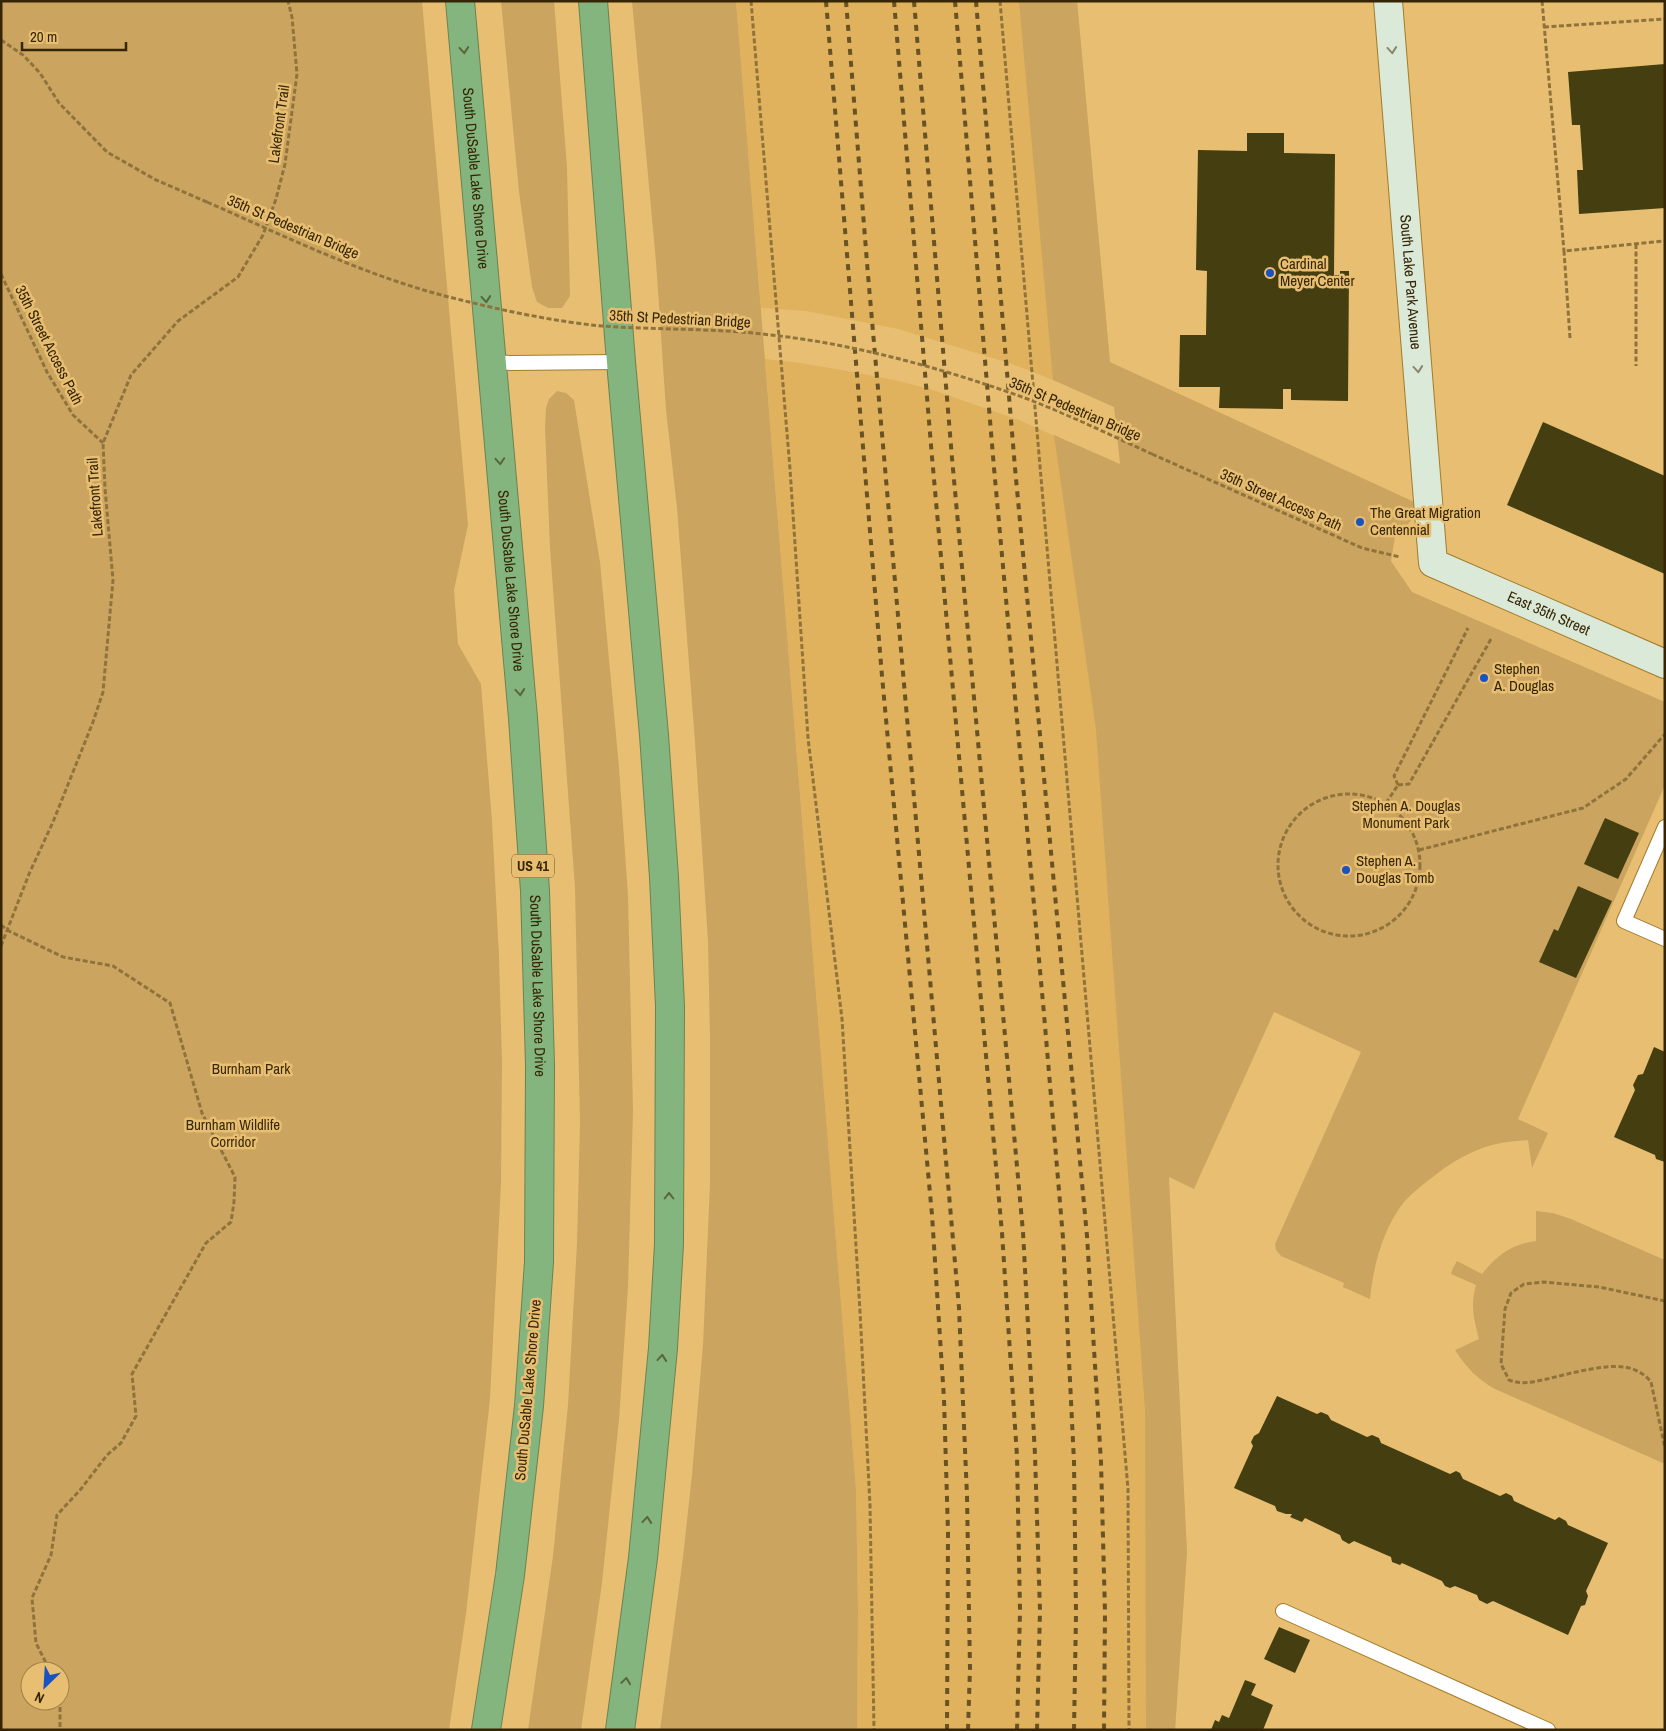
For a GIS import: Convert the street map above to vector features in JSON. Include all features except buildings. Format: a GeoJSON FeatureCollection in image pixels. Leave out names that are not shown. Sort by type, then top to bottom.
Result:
{"type":"FeatureCollection","features":[{"type":"Feature","properties":{"kind":"highway","name":"South DuSable Lake Shore Drive"},"geometry":{"type":"LineString","coordinates":[[460,1],[535,881],[540,1075],[539,1262],[529,1406],[510,1575],[486,1730]]}},
{"type":"Feature","properties":{"kind":"highway"},"geometry":{"type":"LineString","coordinates":[[593,1],[621,362],[654,735],[664,877],[670,1035],[669,1244],[662,1348],[643,1558],[620,1730]]}},
{"type":"Feature","properties":{"kind":"street","name":"South Lake Park Avenue"},"geometry":{"type":"LineString","coordinates":[[1388,1],[1433,563]]}},
{"type":"Feature","properties":{"kind":"street","name":"East 35th Street"},"geometry":{"type":"LineString","coordinates":[[1433,563],[1665,664]]}},
{"type":"Feature","properties":{"kind":"lane"},"geometry":{"type":"LineString","coordinates":[[492,363],[621,362]]}},
{"type":"Feature","properties":{"kind":"lane"},"geometry":{"type":"LineString","coordinates":[[1665,827],[1624,921],[1665,939]]}},
{"type":"Feature","properties":{"kind":"lane"},"geometry":{"type":"LineString","coordinates":[[1283,1612],[1548,1730]]}},
{"type":"Feature","properties":{"kind":"path","name":"Lakefront Trail"},"geometry":{"type":"LineString","coordinates":[[1,946],[53,822],[103,692],[113,580],[104,488],[102,443],[131,375],[178,320],[238,277],[263,235],[286,164],[297,74],[292,17],[288,1]]}},
{"type":"Feature","properties":{"kind":"path"},"geometry":{"type":"LineString","coordinates":[[750,1],[790,469],[808,738],[842,1019],[870,1505],[874,1730]]}},
{"type":"Feature","properties":{"kind":"path"},"geometry":{"type":"LineString","coordinates":[[1000,1],[1128,1489],[1129,1730]]}},
{"type":"Feature","properties":{"kind":"path"},"geometry":{"type":"LineString","coordinates":[[1542,1],[1570,338]]}},
{"type":"Feature","properties":{"kind":"path"},"geometry":{"type":"LineString","coordinates":[[1544,27],[1665,19]]}},
{"type":"Feature","properties":{"kind":"path","name":"35th St Pedestrian Bridge"},"geometry":{"type":"LineString","coordinates":[[1,40],[23,55],[40,73],[59,103],[107,152],[156,180],[314,250],[398,283],[461,300],[530,315],[600,326],[770,334],[866,351],[969,379],[1027,399],[1152,454]]}},
{"type":"Feature","properties":{"kind":"path"},"geometry":{"type":"LineString","coordinates":[[1564,251],[1665,241]]}},
{"type":"Feature","properties":{"kind":"path"},"geometry":{"type":"LineString","coordinates":[[1636,244],[1636,366]]}},
{"type":"Feature","properties":{"kind":"path","name":"35th Street Access Path"},"geometry":{"type":"LineString","coordinates":[[1,274],[47,372],[64,401],[73,415],[102,443]]}},
{"type":"Feature","properties":{"kind":"path","name":"35th Street Access Path"},"geometry":{"type":"LineString","coordinates":[[1152,454],[1362,548],[1433,563]]}},
{"type":"Feature","properties":{"kind":"path"},"geometry":{"type":"LineString","coordinates":[[1398,785],[1394,776],[1468,628]]}},
{"type":"Feature","properties":{"kind":"path"},"geometry":{"type":"LineString","coordinates":[[1398,785],[1409,784],[1491,639]]}},
{"type":"Feature","properties":{"kind":"path"},"geometry":{"type":"LineString","coordinates":[[1419,850],[1583,808],[1626,779],[1665,734]]}},
{"type":"Feature","properties":{"kind":"path"},"geometry":{"type":"LineString","coordinates":[[1386,803],[1398,785]]}},
{"type":"Feature","properties":{"kind":"path"},"geometry":{"type":"LineString","coordinates":[[1339,793],[1363,794],[1386,803],[1401,816],[1413,832],[1419,850],[1420,875],[1412,898],[1398,917],[1377,931],[1353,937],[1329,934],[1307,923],[1289,906],[1279,884],[1276,860],[1282,836],[1296,815],[1316,800],[1339,793]]}},
{"type":"Feature","properties":{"kind":"path"},"geometry":{"type":"LineString","coordinates":[[1,925],[7,930],[63,957],[113,966],[170,1003],[202,1113],[235,1177],[231,1222],[206,1243],[132,1374],[136,1416],[121,1443],[107,1455],[81,1489],[57,1515],[51,1555],[32,1598],[36,1643],[45,1661]]}},
{"type":"Feature","properties":{"kind":"path"},"geometry":{"type":"LineString","coordinates":[[1665,1301],[1599,1287],[1543,1282],[1524,1284],[1510,1294],[1505,1309],[1501,1364],[1508,1380],[1525,1384],[1573,1373],[1618,1366],[1637,1371],[1651,1382],[1665,1448]]}},
{"type":"Feature","properties":{"kind":"path"},"geometry":{"type":"LineString","coordinates":[[60,1711],[60,1730]]}},
{"type":"Feature","properties":{"kind":"shaded area"},"geometry":{"type":"Polygon","coordinates":[[[736,1],[1077,1],[1114,407],[1076,389],[1012,364],[898,329],[806,311],[761,308],[736,1]]]}},
{"type":"Feature","properties":{"kind":"shaded area"},"geometry":{"type":"Polygon","coordinates":[[[765,359],[853,372],[936,391],[1019,420],[1120,465],[1187,1552],[1175,1730],[857,1730],[856,1489],[765,359]]]}},
{"type":"Feature","properties":{"kind":"green space","name":"Burnham Wildlife Corridor"},"geometry":{"type":"Polygon","coordinates":[[[1,1],[422,1],[468,525],[454,590],[458,644],[481,684],[492,821],[502,1062],[501,1183],[490,1399],[466,1614],[449,1730],[1,1730],[1,1]]]}},
{"type":"Feature","properties":{"kind":"green space"},"geometry":{"type":"Polygon","coordinates":[[[501,1],[554,1],[567,167],[570,296],[562,308],[548,308],[537,302],[532,287],[519,192],[501,1]]]}},
{"type":"Feature","properties":{"kind":"green space"},"geometry":{"type":"Polygon","coordinates":[[[632,1],[736,1],[856,1489],[857,1730],[660,1730],[683,1557],[703,1344],[710,1184],[710,1039],[708,941],[695,742],[677,508],[666,410],[656,262],[632,1]]]}},
{"type":"Feature","properties":{"kind":"green space","name":"Stephen A. Douglas Monument Park"},"geometry":{"type":"Polygon","coordinates":[[[1019,1],[1077,1],[1110,362],[1423,506],[1395,537],[1391,561],[1412,592],[1665,702],[1665,785],[1518,1119],[1548,1133],[1532,1168],[1528,1140],[1504,1142],[1485,1147],[1463,1157],[1422,1185],[1404,1202],[1390,1224],[1380,1248],[1370,1299],[1343,1287],[1344,1283],[1281,1256],[1276,1250],[1275,1244],[1361,1052],[1274,1012],[1194,1189],[1169,1177],[1187,1552],[1175,1730],[1146,1730],[1145,1410],[1096,730],[1054,435],[1120,464],[1114,407],[1053,380],[1019,1]]]}},
{"type":"Feature","properties":{"kind":"green space"},"geometry":{"type":"Polygon","coordinates":[[[557,391],[566,393],[574,400],[600,562],[619,767],[628,895],[633,1111],[628,1287],[619,1420],[602,1583],[581,1730],[528,1730],[553,1556],[568,1405],[577,1243],[580,1123],[575,888],[550,548],[545,428],[546,408],[549,399],[557,391]]]}},
{"type":"Feature","properties":{"kind":"green space"},"geometry":{"type":"Polygon","coordinates":[[[1536,1211],[1553,1213],[1571,1219],[1665,1260],[1665,1464],[1495,1389],[1472,1372],[1455,1350],[1479,1339],[1473,1306],[1476,1285],[1451,1274],[1457,1261],[1482,1274],[1493,1261],[1512,1248],[1527,1242],[1536,1241],[1536,1211]]]}},
{"type":"Feature","properties":{"kind":"railway"},"geometry":{"type":"LineString","coordinates":[[826,1],[882,676],[932,1215],[944,1399],[948,1532],[947,1730]]}},
{"type":"Feature","properties":{"kind":"railway"},"geometry":{"type":"LineString","coordinates":[[846,1],[868,275],[959,1308],[967,1496],[970,1668],[968,1730]]}},
{"type":"Feature","properties":{"kind":"railway"},"geometry":{"type":"LineString","coordinates":[[894,1],[932,457],[1002,1233],[1017,1456],[1020,1611],[1017,1730]]}},
{"type":"Feature","properties":{"kind":"railway"},"geometry":{"type":"LineString","coordinates":[[914,1],[952,458],[1023,1232],[1035,1455],[1040,1611],[1037,1730]]}},
{"type":"Feature","properties":{"kind":"railway"},"geometry":{"type":"LineString","coordinates":[[955,1],[994,468],[1063,1238],[1074,1462],[1076,1614],[1074,1730]]}},
{"type":"Feature","properties":{"kind":"railway"},"geometry":{"type":"LineString","coordinates":[[976,1],[1015,468],[1087,1236],[1101,1462],[1105,1613],[1104,1730]]}},
{"type":"Feature","properties":{"kind":"place","name":"Cardinal Meyer Center"},"geometry":{"type":"Point","coordinates":[1270,273]}},
{"type":"Feature","properties":{"kind":"place","name":"The Great Migration Centennial"},"geometry":{"type":"Point","coordinates":[1360,522]}},
{"type":"Feature","properties":{"kind":"place","name":"Stephen A. Douglas"},"geometry":{"type":"Point","coordinates":[1484,678]}},
{"type":"Feature","properties":{"kind":"place","name":"Stephen A. Douglas Tomb"},"geometry":{"type":"Point","coordinates":[1346,870]}},
{"type":"Feature","properties":{"kind":"park label","name":"Burnham Park"},"geometry":{"type":"Point","coordinates":[251,1069]}}]}
